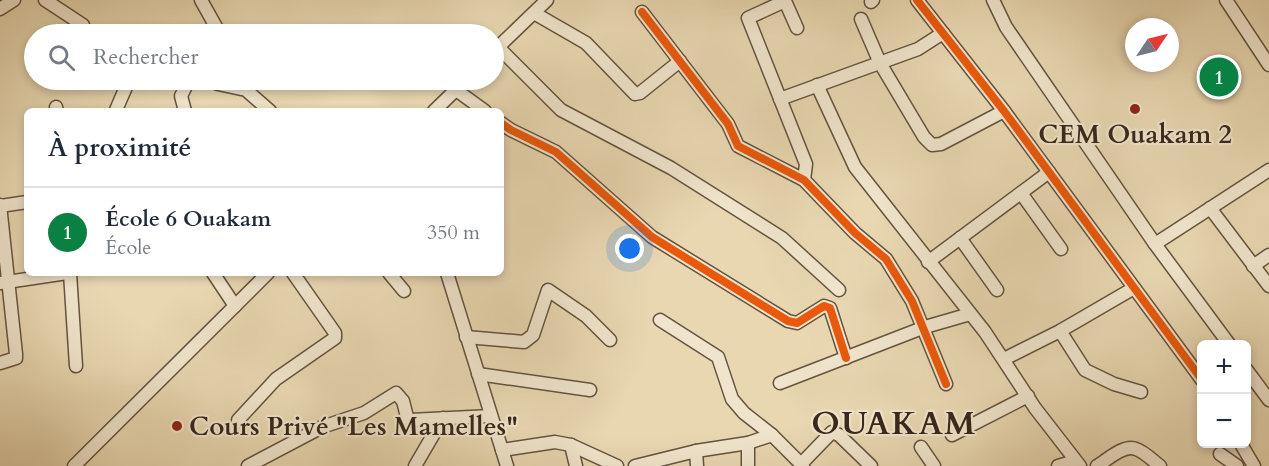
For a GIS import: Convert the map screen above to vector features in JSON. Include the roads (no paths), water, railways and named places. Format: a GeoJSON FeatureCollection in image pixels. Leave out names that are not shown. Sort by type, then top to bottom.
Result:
{"type":"FeatureCollection","features":[{"type":"Feature","properties":{"kind":"street"},"geometry":{"type":"LineString","coordinates":[[1,7],[14,0]]}},
{"type":"Feature","properties":{"kind":"street"},"geometry":{"type":"LineString","coordinates":[[45,0],[81,24]]}},
{"type":"Feature","properties":{"kind":"street"},"geometry":{"type":"LineString","coordinates":[[201,0],[214,24]]}},
{"type":"Feature","properties":{"kind":"street"},"geometry":{"type":"LineString","coordinates":[[504,41],[547,0]]}},
{"type":"Feature","properties":{"kind":"street"},"geometry":{"type":"LineString","coordinates":[[917,0],[1004,111],[1197,373]]}},
{"type":"Feature","properties":{"kind":"street"},"geometry":{"type":"LineString","coordinates":[[993,0],[1006,27],[1155,244],[1225,340]]}},
{"type":"Feature","properties":{"kind":"street"},"geometry":{"type":"LineString","coordinates":[[1226,0],[1268,62]]}},
{"type":"Feature","properties":{"kind":"street"},"geometry":{"type":"LineString","coordinates":[[797,27],[785,1],[748,18],[806,164],[804,180]]}},
{"type":"Feature","properties":{"kind":"street"},"geometry":{"type":"LineString","coordinates":[[642,12],[728,124],[738,146],[804,180],[855,233],[886,259],[908,293],[925,327],[946,384]]}},
{"type":"Feature","properties":{"kind":"street"},"geometry":{"type":"LineString","coordinates":[[534,13],[586,43],[635,94],[640,93],[680,61]]}},
{"type":"Feature","properties":{"kind":"street"},"geometry":{"type":"LineString","coordinates":[[861,19],[880,63],[924,137],[932,145],[941,144],[1004,111]]}},
{"type":"Feature","properties":{"kind":"street"},"geometry":{"type":"LineString","coordinates":[[780,99],[918,49],[943,33]]}},
{"type":"Feature","properties":{"kind":"street"},"geometry":{"type":"LineString","coordinates":[[504,57],[561,110],[671,168],[782,238],[839,290]]}},
{"type":"Feature","properties":{"kind":"street"},"geometry":{"type":"LineString","coordinates":[[817,85],[855,167],[1004,359],[1028,396],[1078,463],[1058,466]]}},
{"type":"Feature","properties":{"kind":"street"},"geometry":{"type":"LineString","coordinates":[[117,108],[125,90]]}},
{"type":"Feature","properties":{"kind":"street"},"geometry":{"type":"LineString","coordinates":[[184,90],[181,96],[184,108]]}},
{"type":"Feature","properties":{"kind":"street"},"geometry":{"type":"LineString","coordinates":[[249,90],[267,108]]}},
{"type":"Feature","properties":{"kind":"street"},"geometry":{"type":"LineString","coordinates":[[437,108],[456,90],[481,108]]}},
{"type":"Feature","properties":{"kind":"street"},"geometry":{"type":"LineString","coordinates":[[504,125],[556,152],[652,237],[788,321],[797,322],[824,306],[830,308],[846,358]]}},
{"type":"Feature","properties":{"kind":"street"},"geometry":{"type":"LineString","coordinates":[[1155,244],[1269,170]]}},
{"type":"Feature","properties":{"kind":"street"},"geometry":{"type":"LineString","coordinates":[[928,262],[1049,172]]}},
{"type":"Feature","properties":{"kind":"street"},"geometry":{"type":"LineString","coordinates":[[1021,193],[1061,249]]}},
{"type":"Feature","properties":{"kind":"street"},"geometry":{"type":"LineString","coordinates":[[0,363],[16,358],[4,282],[0,206],[24,202]]}},
{"type":"Feature","properties":{"kind":"street"},"geometry":{"type":"LineString","coordinates":[[1210,208],[1269,286]]}},
{"type":"Feature","properties":{"kind":"street"},"geometry":{"type":"LineString","coordinates":[[960,238],[997,291]]}},
{"type":"Feature","properties":{"kind":"street"},"geometry":{"type":"LineString","coordinates":[[1253,266],[1269,255]]}},
{"type":"Feature","properties":{"kind":"street"},"geometry":{"type":"LineString","coordinates":[[4,282],[47,276]]}},
{"type":"Feature","properties":{"kind":"street"},"geometry":{"type":"LineString","coordinates":[[68,276],[76,366]]}},
{"type":"Feature","properties":{"kind":"street"},"geometry":{"type":"LineString","coordinates":[[214,276],[235,306]]}},
{"type":"Feature","properties":{"kind":"street"},"geometry":{"type":"LineString","coordinates":[[74,466],[265,276]]}},
{"type":"Feature","properties":{"kind":"street"},"geometry":{"type":"LineString","coordinates":[[238,420],[276,379],[335,338],[335,333],[295,276]]}},
{"type":"Feature","properties":{"kind":"street"},"geometry":{"type":"LineString","coordinates":[[392,276],[404,291]]}},
{"type":"Feature","properties":{"kind":"street"},"geometry":{"type":"LineString","coordinates":[[448,276],[507,466]]}},
{"type":"Feature","properties":{"kind":"street"},"geometry":{"type":"LineString","coordinates":[[1004,359],[1060,331],[1134,288]]}},
{"type":"Feature","properties":{"kind":"street"},"geometry":{"type":"LineString","coordinates":[[466,337],[524,342],[528,340],[533,335],[548,290],[586,316],[610,340]]}},
{"type":"Feature","properties":{"kind":"street"},"geometry":{"type":"LineString","coordinates":[[780,382],[925,327],[970,314]]}},
{"type":"Feature","properties":{"kind":"street"},"geometry":{"type":"LineString","coordinates":[[660,320],[718,357],[732,399],[744,413],[772,435],[802,465],[832,432],[839,435],[871,466]]}},
{"type":"Feature","properties":{"kind":"street"},"geometry":{"type":"LineString","coordinates":[[1060,331],[1085,370],[1114,384],[1141,392]]}},
{"type":"Feature","properties":{"kind":"street"},"geometry":{"type":"LineString","coordinates":[[478,374],[590,390]]}},
{"type":"Feature","properties":{"kind":"street"},"geometry":{"type":"LineString","coordinates":[[1251,376],[1269,400]]}},
{"type":"Feature","properties":{"kind":"street"},"geometry":{"type":"LineString","coordinates":[[255,464],[322,427],[364,413],[396,393],[403,401],[410,420],[491,416]]}},
{"type":"Feature","properties":{"kind":"street"},"geometry":{"type":"LineString","coordinates":[[952,435],[1028,396]]}},
{"type":"Feature","properties":{"kind":"street"},"geometry":{"type":"LineString","coordinates":[[415,466],[443,418]]}},
{"type":"Feature","properties":{"kind":"street"},"geometry":{"type":"LineString","coordinates":[[635,466],[696,451],[748,443],[772,435]]}},
{"type":"Feature","properties":{"kind":"street"},"geometry":{"type":"LineString","coordinates":[[502,450],[555,442],[571,445],[617,466]]}},
{"type":"Feature","properties":{"kind":"street"},"geometry":{"type":"LineString","coordinates":[[748,443],[748,466]]}},
{"type":"Feature","properties":{"kind":"street"},"geometry":{"type":"LineString","coordinates":[[571,445],[576,466]]}},
{"type":"Feature","properties":{"kind":"street"},"geometry":{"type":"LineString","coordinates":[[921,447],[934,466]]}},
{"type":"Feature","properties":{"kind":"street"},"geometry":{"type":"LineString","coordinates":[[1097,466],[1116,453],[1133,448],[1138,449],[1160,466]]}},
{"type":"Feature","properties":{"kind":"street"},"geometry":{"type":"LineString","coordinates":[[1243,448],[1254,466]]}},
{"type":"Feature","properties":{"kind":"street"},"geometry":{"type":"LineString","coordinates":[[696,451],[697,466]]}},
{"type":"Feature","properties":{"kind":"street"},"geometry":{"type":"LineString","coordinates":[[1220,454],[1237,466]]}},
{"type":"Feature","properties":{"kind":"place","name":"École 6 Ouakam"},"geometry":{"type":"Point","coordinates":[1219,77]}},
{"type":"Feature","properties":{"kind":"place","name":"CEM Ouakam 2"},"geometry":{"type":"Point","coordinates":[1135,109]}},
{"type":"Feature","properties":{"kind":"place","name":"Cours Privé \"Les Mamelles\""},"geometry":{"type":"Point","coordinates":[177,426]}},
{"type":"Feature","properties":{"kind":"district","name":"OUAKAM"},"geometry":{"type":"Point","coordinates":[894,424]}}]}
